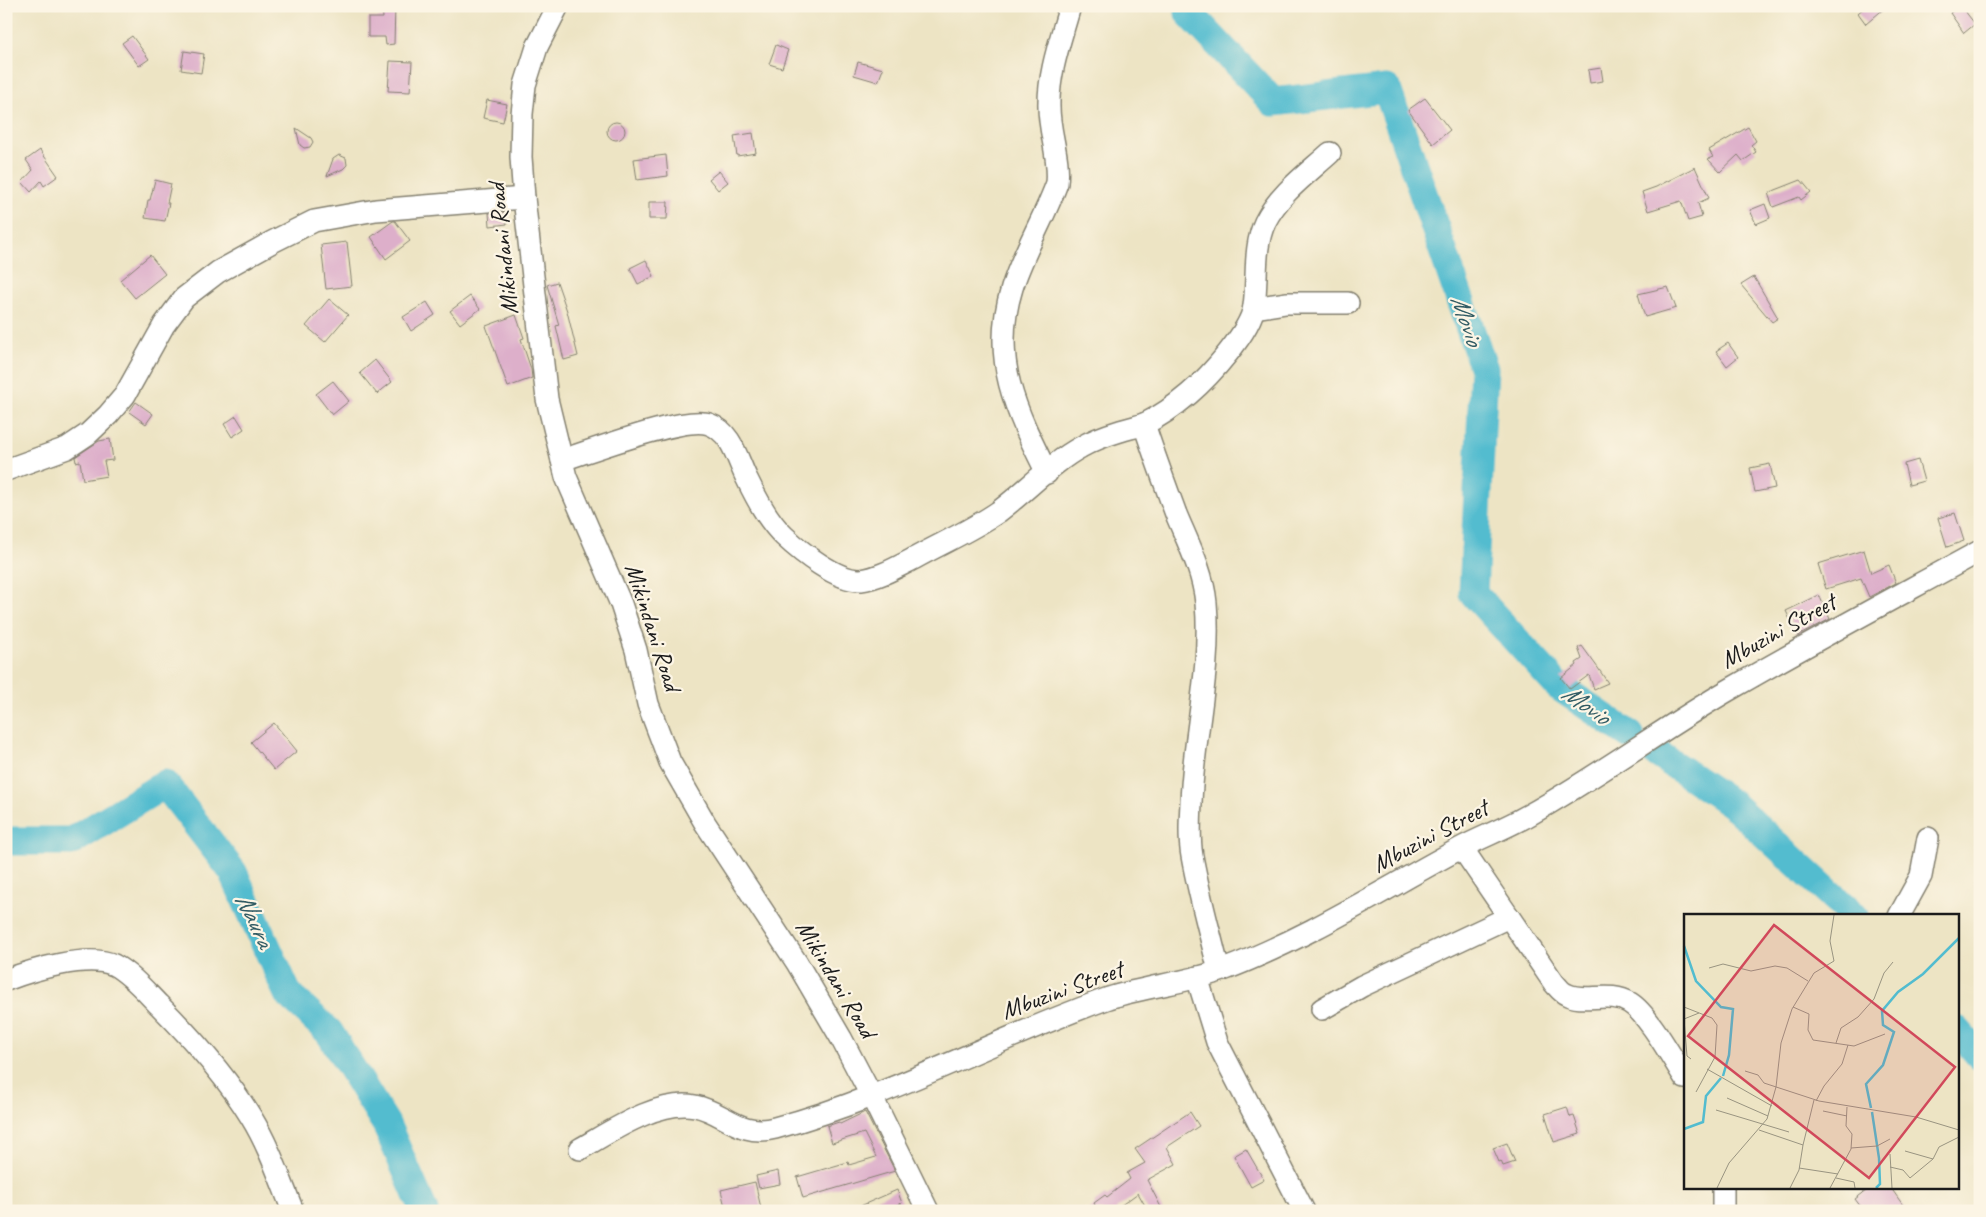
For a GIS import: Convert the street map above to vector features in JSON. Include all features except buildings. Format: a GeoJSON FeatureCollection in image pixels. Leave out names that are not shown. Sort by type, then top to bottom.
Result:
{"type":"FeatureCollection","features":[{"type":"Feature","properties":{"kind":"street","name":"Mikindani Road"},"geometry":{"type":"LineString","coordinates":[[558,6],[537,47],[525,85],[521,157],[547,399],[566,477],[621,604],[636,650],[648,704],[670,762],[705,823],[797,962],[872,1097],[928,1211]]}},
{"type":"Feature","properties":{"kind":"street"},"geometry":{"type":"LineString","coordinates":[[1048,472],[1021,420],[1008,382],[1003,341],[1006,312],[1012,287],[1057,183],[1059,170],[1048,110],[1049,90],[1070,6]]}},
{"type":"Feature","properties":{"kind":"street"},"geometry":{"type":"LineString","coordinates":[[562,460],[666,427],[694,422],[708,423],[721,430],[730,442],[748,482],[782,535],[818,563],[843,577],[860,580],[877,576],[904,564],[996,512],[1081,447],[1122,430],[1144,424],[1188,395],[1215,369],[1250,320],[1254,308],[1257,254],[1263,226],[1272,210],[1292,186],[1330,153]]}},
{"type":"Feature","properties":{"kind":"street"},"geometry":{"type":"LineString","coordinates":[[6,470],[67,448],[88,434],[125,395],[164,325],[184,298],[218,272],[272,242],[314,221],[376,210],[524,198]]}},
{"type":"Feature","properties":{"kind":"street"},"geometry":{"type":"LineString","coordinates":[[1254,308],[1286,302],[1348,303]]}},
{"type":"Feature","properties":{"kind":"street"},"geometry":{"type":"LineString","coordinates":[[1144,424],[1155,459],[1198,564],[1207,605],[1205,679],[1191,801],[1190,828],[1192,855],[1219,971]]}},
{"type":"Feature","properties":{"kind":"street","name":"Mbuzini Street"},"geometry":{"type":"LineString","coordinates":[[580,1149],[628,1122],[659,1109],[682,1105],[697,1106],[751,1130],[769,1129],[872,1097],[983,1049],[1112,997],[1219,971],[1294,938],[1462,848],[1528,816],[1732,688],[1980,551]]}},
{"type":"Feature","properties":{"kind":"street"},"geometry":{"type":"LineString","coordinates":[[1900,914],[1920,876],[1928,838]]}},
{"type":"Feature","properties":{"kind":"street"},"geometry":{"type":"LineString","coordinates":[[1462,848],[1554,984],[1562,991],[1574,997],[1612,997],[1630,1003],[1646,1020],[1684,1077]]}},
{"type":"Feature","properties":{"kind":"street"},"geometry":{"type":"LineString","coordinates":[[1322,1009],[1382,976],[1509,917]]}},
{"type":"Feature","properties":{"kind":"street"},"geometry":{"type":"LineString","coordinates":[[6,980],[21,974],[68,963],[97,961],[113,965],[136,982],[186,1032],[223,1077],[251,1117],[273,1161],[293,1211]]}},
{"type":"Feature","properties":{"kind":"street"},"geometry":{"type":"LineString","coordinates":[[1197,977],[1217,1042],[1304,1211]]}},
{"type":"Feature","properties":{"kind":"street"},"geometry":{"type":"LineString","coordinates":[[1723,1190],[1723,1211]]}},
{"type":"Feature","properties":{"kind":"waterway","name":"Movio"},"geometry":{"type":"LineString","coordinates":[[1189,6],[1189,13],[1273,102],[1387,89],[1484,369],[1473,593],[1558,686],[1630,735]]}},
{"type":"Feature","properties":{"kind":"waterway","name":"Movio"},"geometry":{"type":"LineString","coordinates":[[1655,752],[1732,804],[1852,914]]}},
{"type":"Feature","properties":{"kind":"waterway","name":"Naura"},"geometry":{"type":"LineString","coordinates":[[6,841],[72,841],[165,784],[233,872],[288,994],[329,1032],[386,1124],[424,1211]]}},
{"type":"Feature","properties":{"kind":"waterway","name":"Movio"},"geometry":{"type":"LineString","coordinates":[[1958,1031],[1980,1056]]}}]}
